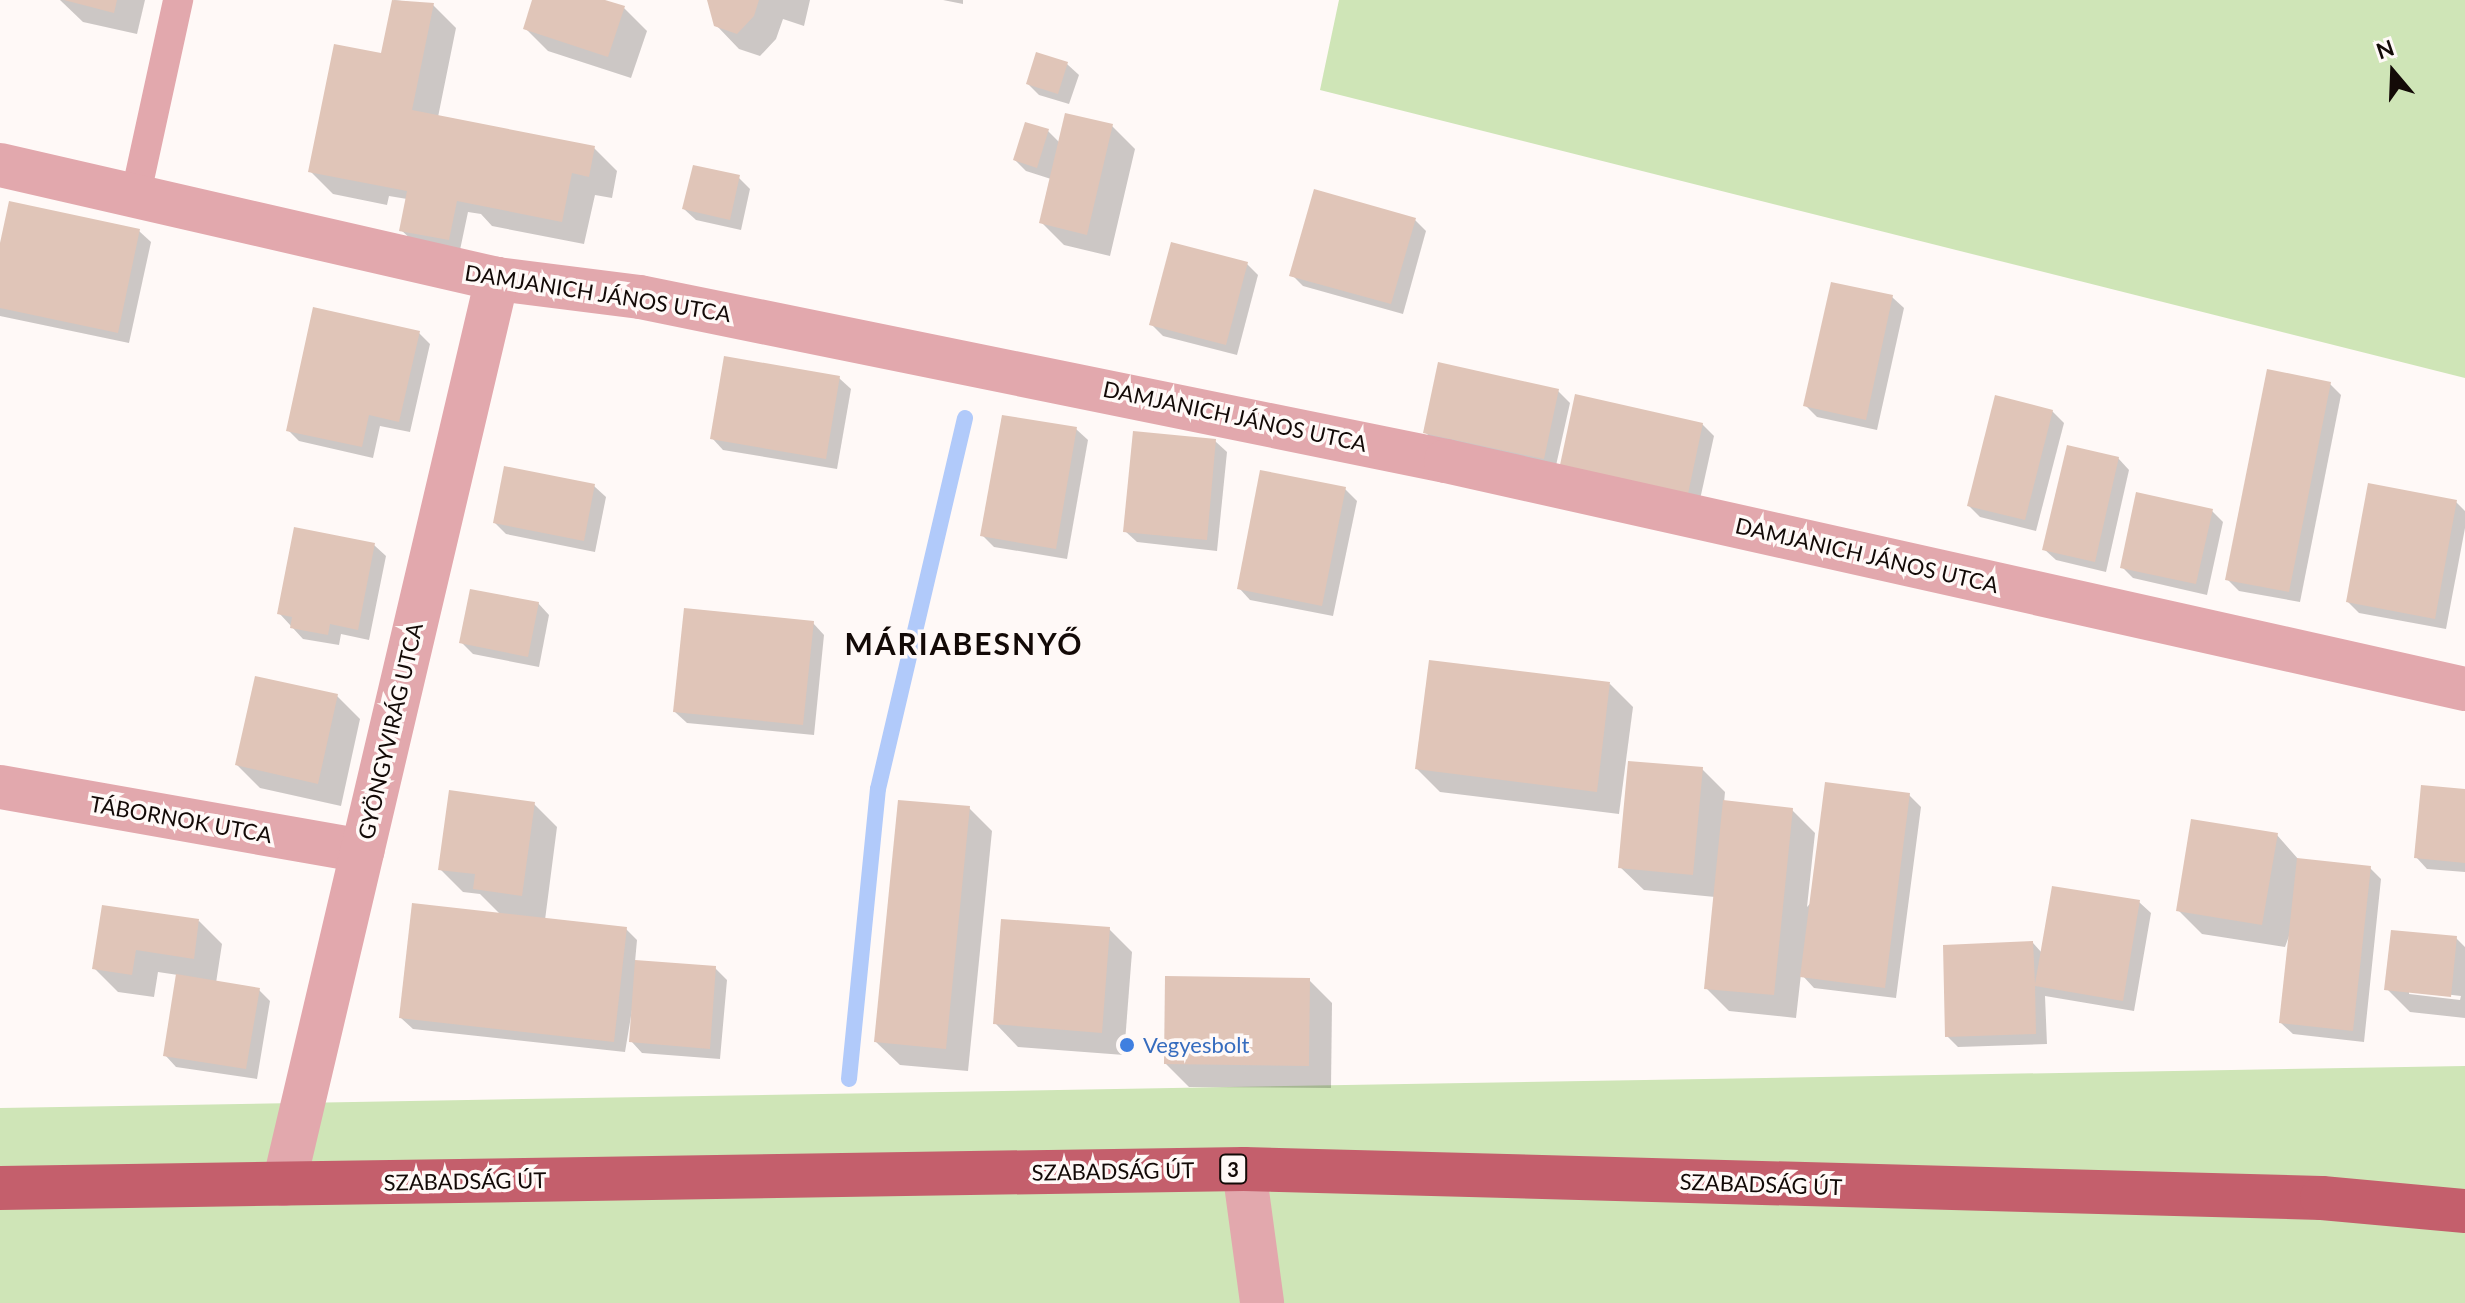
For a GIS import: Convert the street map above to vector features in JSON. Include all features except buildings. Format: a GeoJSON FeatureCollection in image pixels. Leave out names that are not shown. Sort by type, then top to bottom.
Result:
{"type":"FeatureCollection","features":[{"type":"Feature","properties":{"kind":"main road","name":"SZABADSÁG ÚT"},"geometry":{"type":"LineString","coordinates":[[0,1188],[1244,1169],[2311,1198],[2465,1211]]}},
{"type":"Feature","properties":{"kind":"street","name":"DAMJANICH JÁNOS UTCA"},"geometry":{"type":"LineString","coordinates":[[0,165],[497,279],[640,297],[1037,374],[2465,689]]}},
{"type":"Feature","properties":{"kind":"street","name":"GYÖNGYVIRÁG UTCA"},"geometry":{"type":"LineString","coordinates":[[284,1184],[497,279]]}},
{"type":"Feature","properties":{"kind":"street","name":"TÁBORNOK UTCA"},"geometry":{"type":"LineString","coordinates":[[0,787],[362,851]]}},
{"type":"Feature","properties":{"kind":"street"},"geometry":{"type":"LineString","coordinates":[[1244,1169],[1262,1303]]}},
{"type":"Feature","properties":{"kind":"lane"},"geometry":{"type":"LineString","coordinates":[[135,198],[178,0]]}},
{"type":"Feature","properties":{"kind":"green space"},"geometry":{"type":"Polygon","coordinates":[[[1339,0],[2465,0],[2465,378],[1320,90],[1339,0]]]}},
{"type":"Feature","properties":{"kind":"green space"},"geometry":{"type":"Polygon","coordinates":[[[2465,1066],[2465,1303],[0,1303],[0,1108],[2465,1066]]]}},
{"type":"Feature","properties":{"kind":"waterway"},"geometry":{"type":"LineString","coordinates":[[849,1079],[878,789],[965,418]]}},
{"type":"Feature","properties":{"kind":"place","name":"Vegyesbolt"},"geometry":{"type":"Point","coordinates":[1127,1045]}},
{"type":"Feature","properties":{"kind":"district","name":"MÁRIABESNYŐ"},"geometry":{"type":"Point","coordinates":[964,643]}}]}
